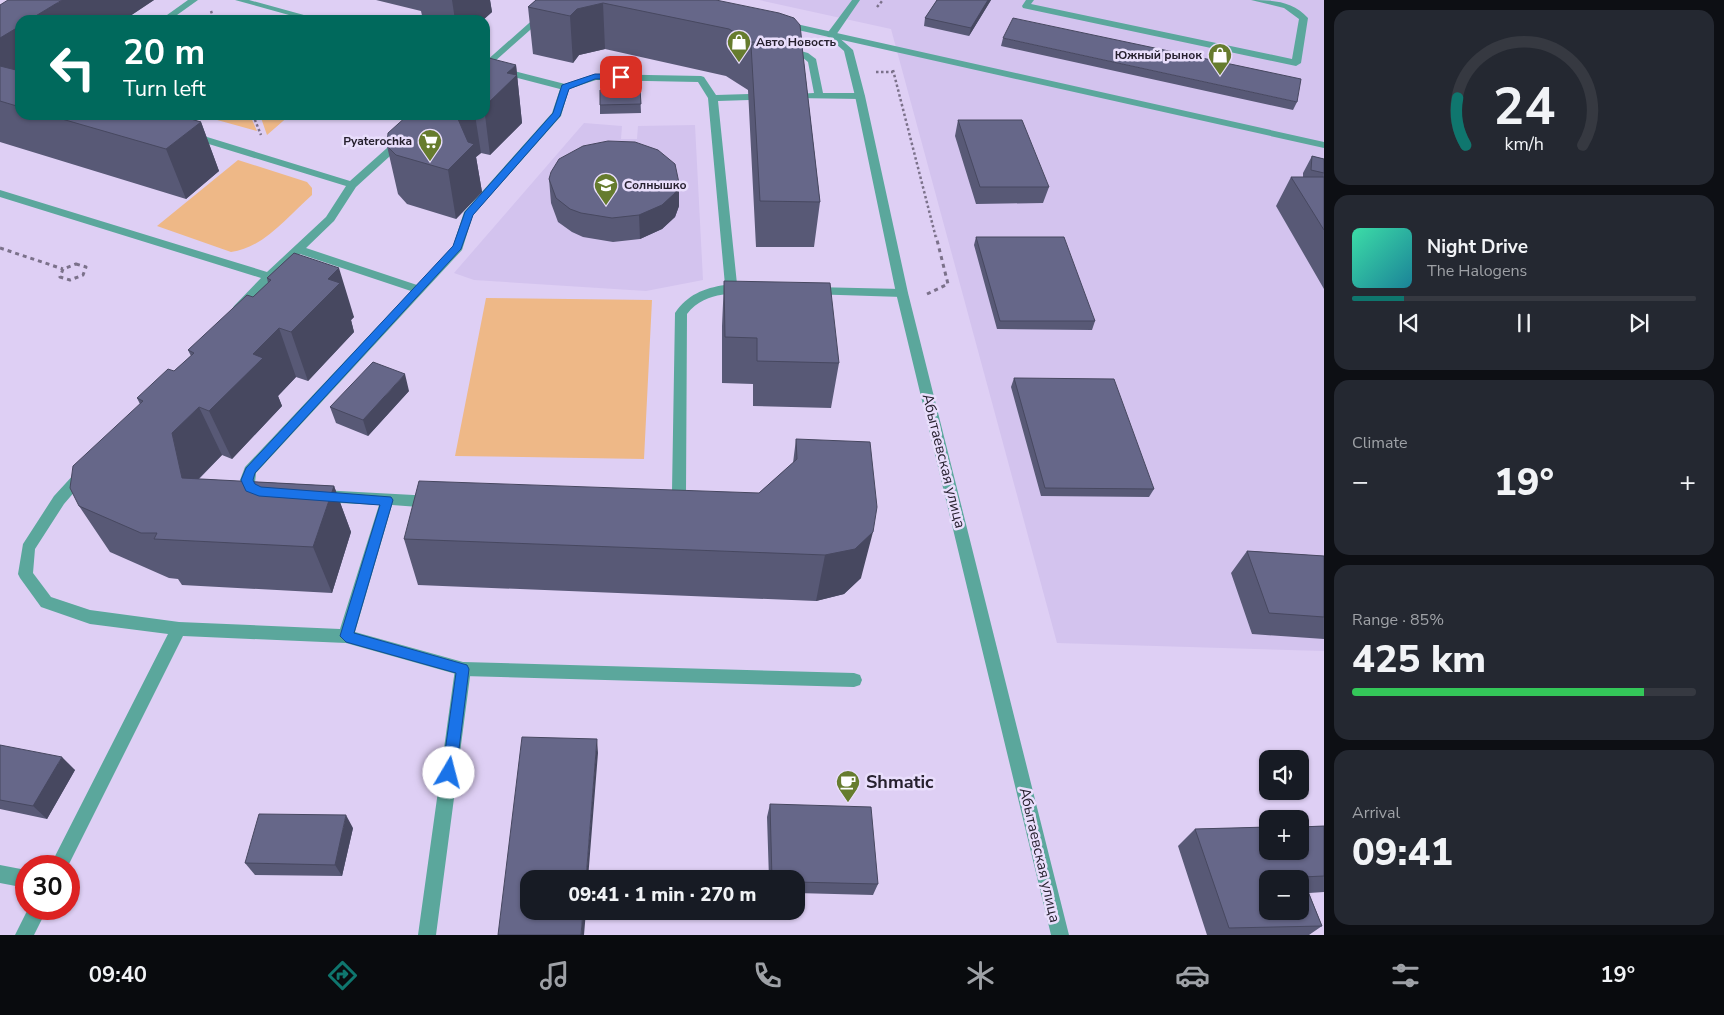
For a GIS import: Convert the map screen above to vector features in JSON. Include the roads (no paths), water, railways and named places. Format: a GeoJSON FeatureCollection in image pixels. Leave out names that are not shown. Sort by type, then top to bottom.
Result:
{"type":"FeatureCollection","features":[{"type":"Feature","properties":{"kind":"street"},"geometry":{"type":"LineString","coordinates":[[172,15],[194,0]]}},
{"type":"Feature","properties":{"kind":"street"},"geometry":{"type":"LineString","coordinates":[[239,0],[298,15]]}},
{"type":"Feature","properties":{"kind":"street"},"geometry":{"type":"LineString","coordinates":[[543,0],[558,2]]}},
{"type":"Feature","properties":{"kind":"street"},"geometry":{"type":"LineString","coordinates":[[831,35],[856,0]]}},
{"type":"Feature","properties":{"kind":"street"},"geometry":{"type":"LineString","coordinates":[[1030,0],[1026,6],[1296,63],[1304,18],[1288,3],[1255,0]]}},
{"type":"Feature","properties":{"kind":"street"},"geometry":{"type":"LineString","coordinates":[[490,63],[558,2]]}},
{"type":"Feature","properties":{"kind":"street"},"geometry":{"type":"LineString","coordinates":[[773,21],[1324,145]]}},
{"type":"Feature","properties":{"kind":"street","name":"Абытаевская улица"},"geometry":{"type":"LineString","coordinates":[[831,35],[848,50],[860,96],[902,293],[1060,935]]}},
{"type":"Feature","properties":{"kind":"street"},"geometry":{"type":"LineString","coordinates":[[777,46],[805,54],[814,61],[819,96]]}},
{"type":"Feature","properties":{"kind":"street"},"geometry":{"type":"LineString","coordinates":[[490,68],[565,87],[595,76],[701,79],[713,98],[731,288]]}},
{"type":"Feature","properties":{"kind":"street"},"geometry":{"type":"LineString","coordinates":[[798,96],[860,96]]}},
{"type":"Feature","properties":{"kind":"street"},"geometry":{"type":"LineString","coordinates":[[713,98],[749,97]]}},
{"type":"Feature","properties":{"kind":"street"},"geometry":{"type":"LineString","coordinates":[[228,320],[269,277],[330,219],[352,185],[424,120]]}},
{"type":"Feature","properties":{"kind":"street"},"geometry":{"type":"LineString","coordinates":[[178,132],[286,163],[352,185]]}},
{"type":"Feature","properties":{"kind":"street"},"geometry":{"type":"LineString","coordinates":[[0,193],[269,277]]}},
{"type":"Feature","properties":{"kind":"street"},"geometry":{"type":"LineString","coordinates":[[269,492],[259,492],[250,487],[247,480],[250,471],[419,290],[299,250]]}},
{"type":"Feature","properties":{"kind":"street"},"geometry":{"type":"LineString","coordinates":[[655,508],[671,503],[679,492],[681,312],[688,303],[700,295],[731,288],[760,289]]}},
{"type":"Feature","properties":{"kind":"street"},"geometry":{"type":"LineString","coordinates":[[799,290],[902,293]]}},
{"type":"Feature","properties":{"kind":"street"},"geometry":{"type":"LineString","coordinates":[[93,464],[59,500],[28,548],[25,574],[46,602],[90,617],[179,629],[346,636],[463,669],[854,680]]}},
{"type":"Feature","properties":{"kind":"street"},"geometry":{"type":"LineString","coordinates":[[308,495],[447,502]]}},
{"type":"Feature","properties":{"kind":"street"},"geometry":{"type":"LineString","coordinates":[[346,636],[387,500]]}},
{"type":"Feature","properties":{"kind":"street"},"geometry":{"type":"LineString","coordinates":[[65,855],[179,629]]}},
{"type":"Feature","properties":{"kind":"street"},"geometry":{"type":"LineString","coordinates":[[428,935],[463,669]]}},
{"type":"Feature","properties":{"kind":"street"},"geometry":{"type":"LineString","coordinates":[[0,874],[15,877]]}},
{"type":"Feature","properties":{"kind":"street"},"geometry":{"type":"LineString","coordinates":[[24,935],[32,920]]}},
{"type":"Feature","properties":{"kind":"lane"},"geometry":{"type":"LineString","coordinates":[[419,290],[458,247],[468,214],[557,114],[565,87]]}},
{"type":"Feature","properties":{"kind":"place","name":"Авто Новость"},"geometry":{"type":"Point","coordinates":[739,63]}},
{"type":"Feature","properties":{"kind":"place","name":"Южный рынок"},"geometry":{"type":"Point","coordinates":[1220,76]}},
{"type":"Feature","properties":{"kind":"place","name":"Pyaterochka"},"geometry":{"type":"Point","coordinates":[430,162]}},
{"type":"Feature","properties":{"kind":"place","name":"Солнышко"},"geometry":{"type":"Point","coordinates":[606,206]}},
{"type":"Feature","properties":{"kind":"place","name":"Shmatic"},"geometry":{"type":"Point","coordinates":[848,803]}}]}
